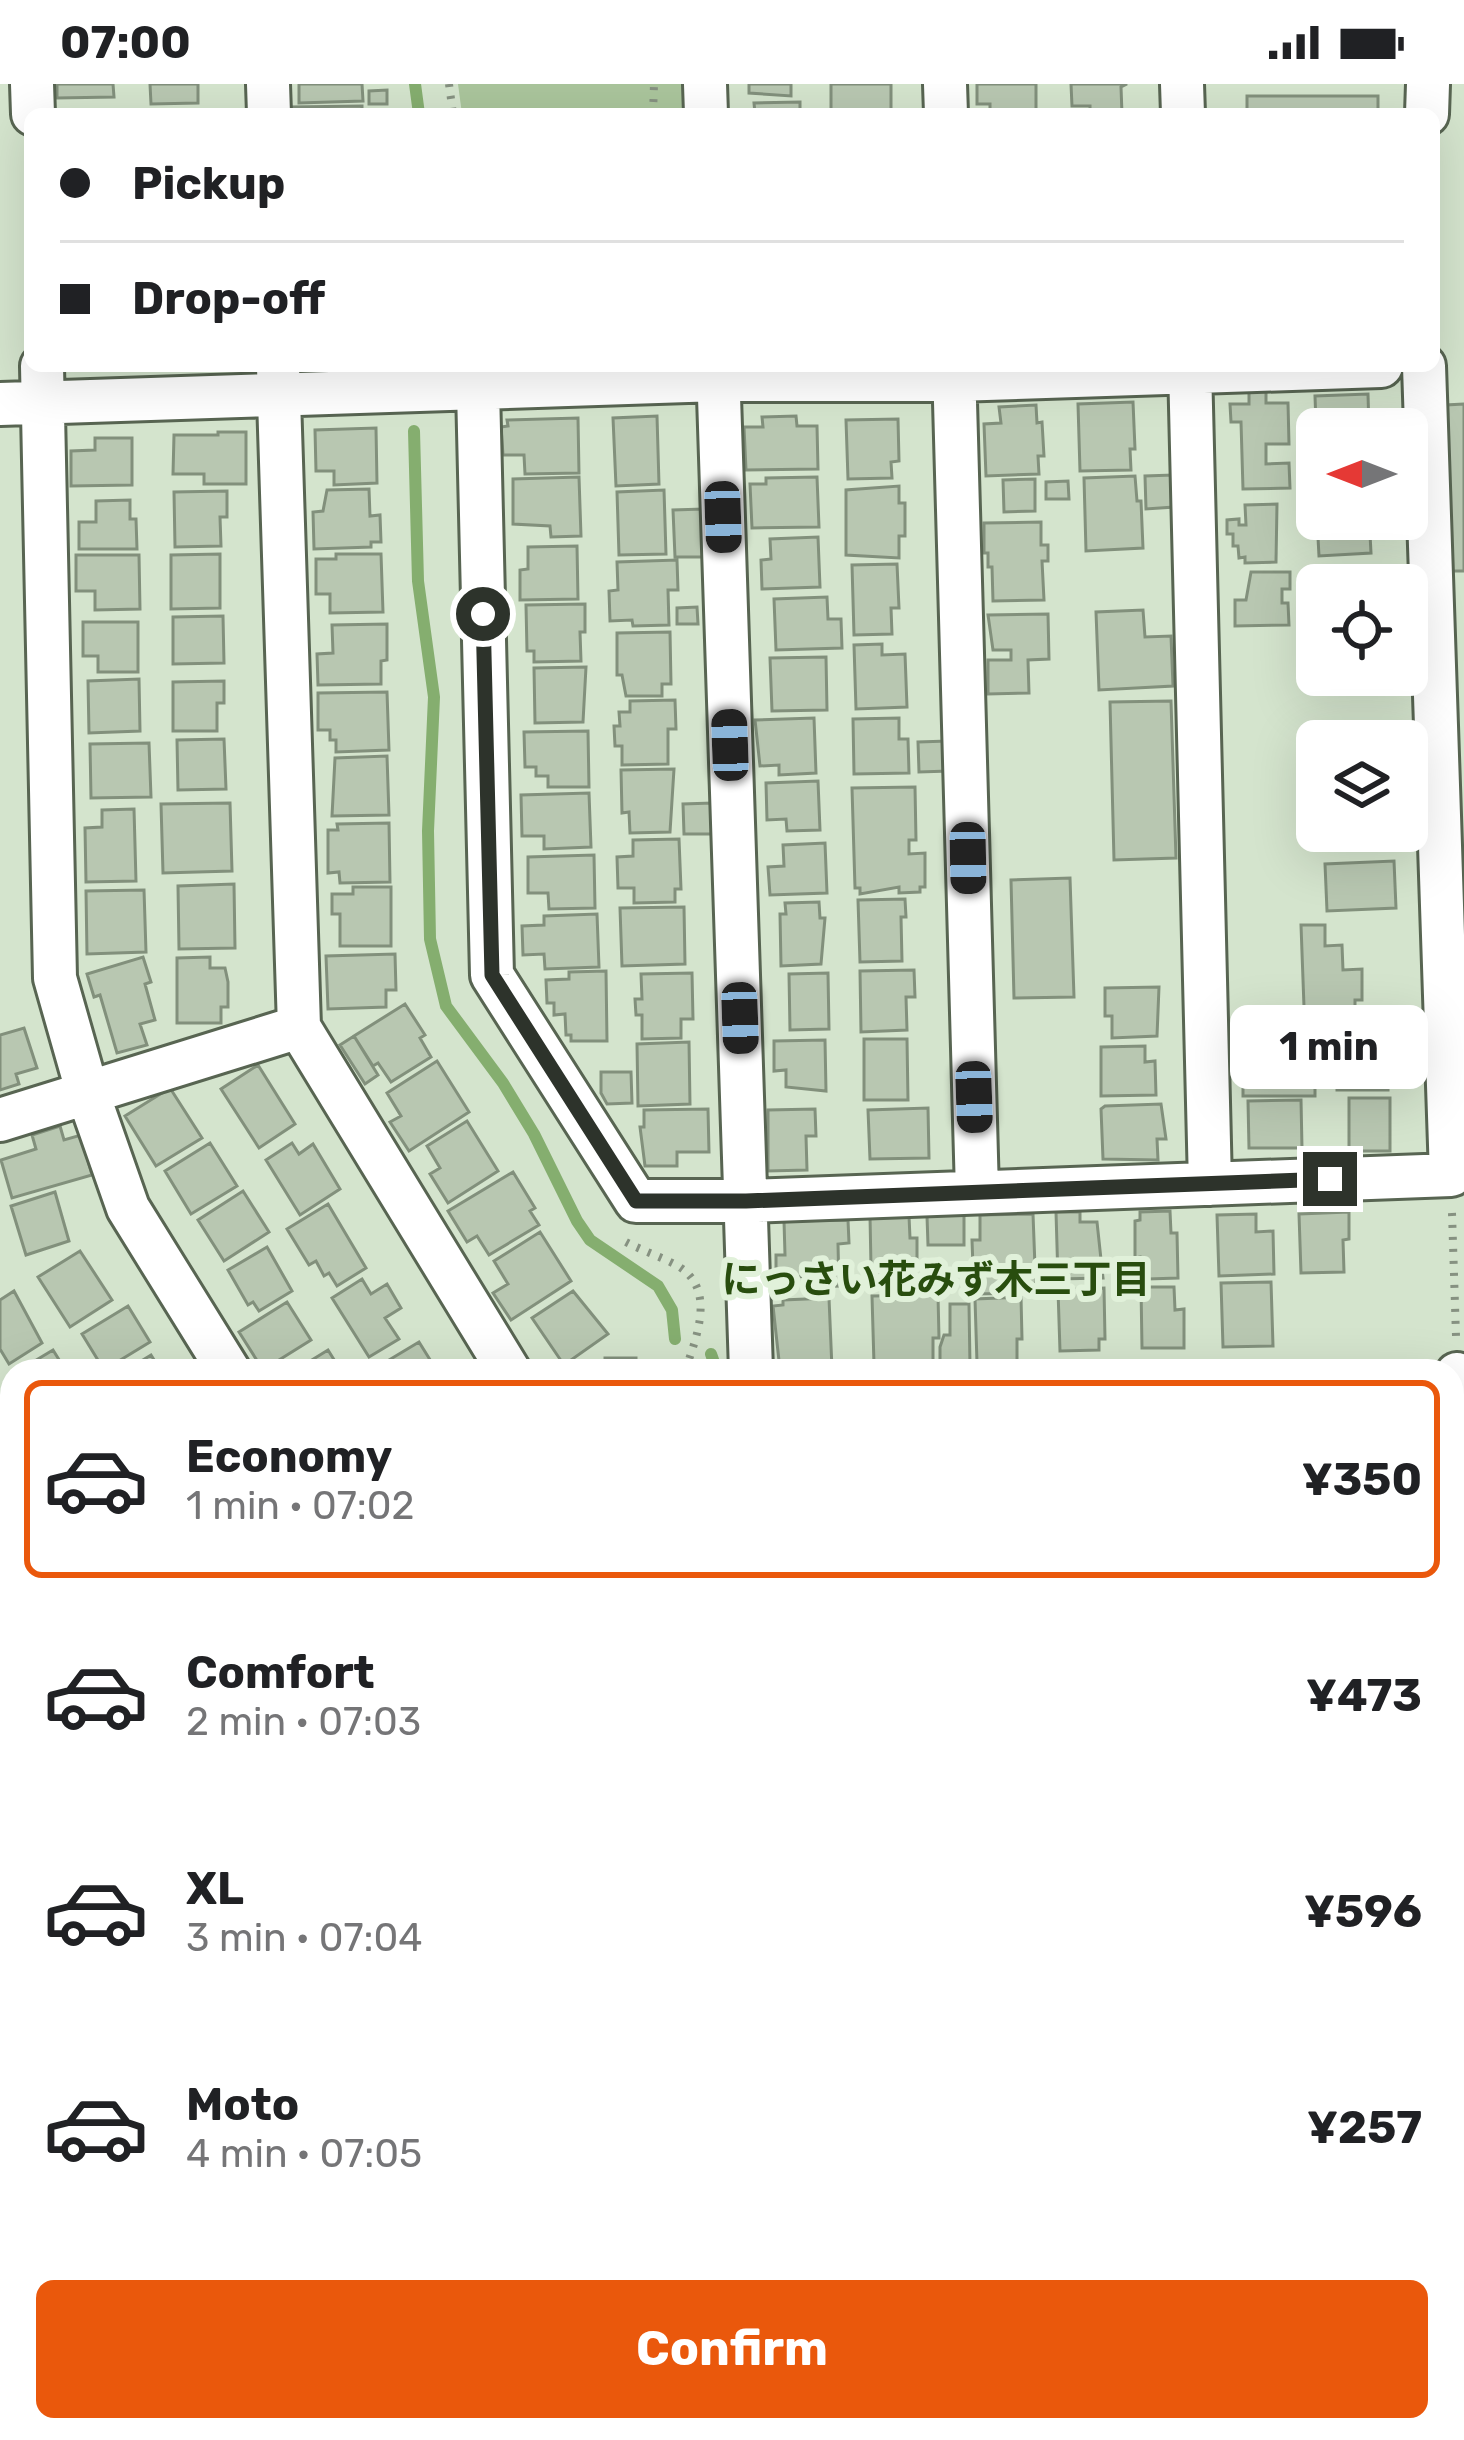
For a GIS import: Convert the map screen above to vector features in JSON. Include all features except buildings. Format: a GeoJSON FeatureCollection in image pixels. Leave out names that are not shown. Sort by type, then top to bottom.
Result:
{"type":"FeatureCollection","features":[{"type":"Feature","properties":{"kind":"street"},"geometry":{"type":"LineString","coordinates":[[0,404],[43,384],[279,380],[478,389],[718,373],[1014,372]]}},
{"type":"Feature","properties":{"kind":"street"},"geometry":{"type":"LineString","coordinates":[[1190,372],[1210,1184]]}},
{"type":"Feature","properties":{"kind":"street"},"geometry":{"type":"LineString","coordinates":[[478,389],[492,975],[636,1201],[746,1201],[1451,1175],[1424,372]]}},
{"type":"Feature","properties":{"kind":"street"},"geometry":{"type":"LineString","coordinates":[[718,373],[751,1359]]}},
{"type":"Feature","properties":{"kind":"street"},"geometry":{"type":"LineString","coordinates":[[955,373],[977,1192]]}},
{"type":"Feature","properties":{"kind":"street"},"geometry":{"type":"LineString","coordinates":[[279,380],[299,1027],[502,1359]]}},
{"type":"Feature","properties":{"kind":"street"},"geometry":{"type":"LineString","coordinates":[[43,384],[55,978],[88,1094],[128,1208],[222,1359]]}},
{"type":"Feature","properties":{"kind":"street"},"geometry":{"type":"LineString","coordinates":[[0,1120],[299,1027]]}},
{"type":"Feature","properties":{"kind":"path"},"geometry":{"type":"LineString","coordinates":[[1451,1175],[1457,1359]]}},
{"type":"Feature","properties":{"kind":"green space"},"geometry":{"type":"Polygon","coordinates":[[[458,84],[691,84],[692,108],[461,108],[458,84]]]}},
{"type":"Feature","properties":{"kind":"waterway"},"geometry":{"type":"LineString","coordinates":[[415,84],[418,108]]}},
{"type":"Feature","properties":{"kind":"waterway"},"geometry":{"type":"LineString","coordinates":[[414,431],[418,581],[434,697],[428,831],[430,939],[446,1006],[503,1083],[590,1240],[658,1286],[672,1310],[675,1339]]}},
{"type":"Feature","properties":{"kind":"waterway"},"geometry":{"type":"LineString","coordinates":[[711,1354],[713,1359]]}},
{"type":"Feature","properties":{"kind":"district","name":"にっさい花みず木三丁目"},"geometry":{"type":"Point","coordinates":[936,1279]}},
{"type":"Feature","properties":{"kind":"route"},"geometry":{"type":"LineString","coordinates":[[483,614],[492,975],[636,1201],[1330,1179]]}}]}
